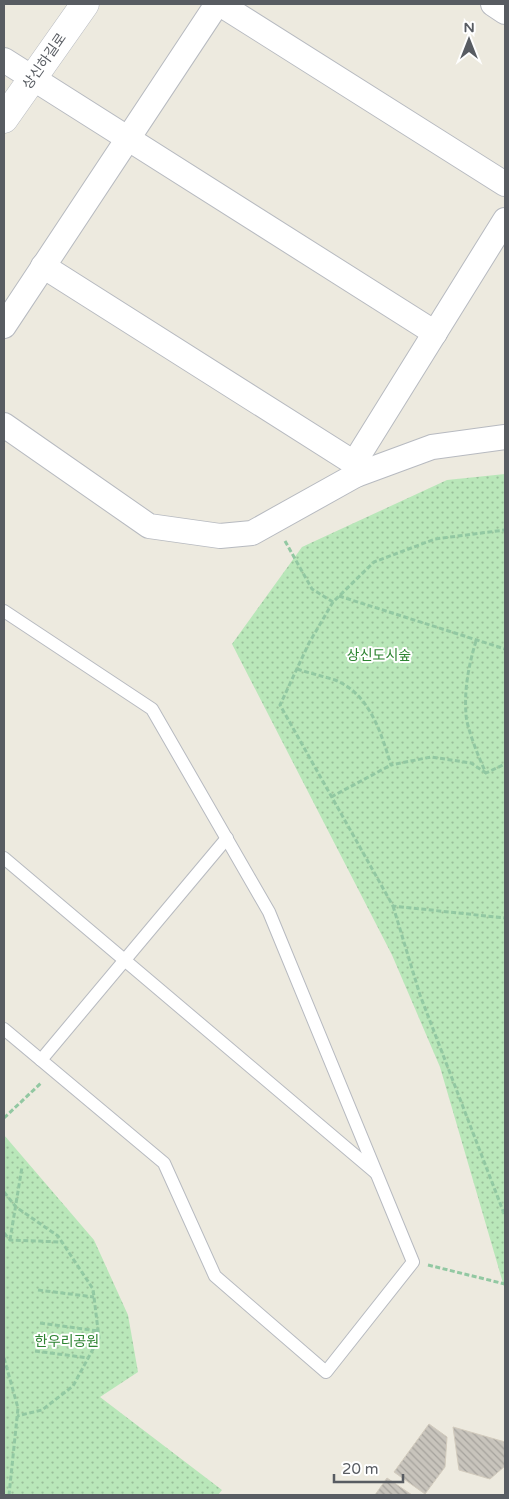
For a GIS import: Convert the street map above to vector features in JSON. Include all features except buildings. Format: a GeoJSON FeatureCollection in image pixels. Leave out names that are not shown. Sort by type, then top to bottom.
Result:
{"type":"FeatureCollection","features":[{"type":"Feature","properties":{"kind":"street","name":"상신하길로"},"geometry":{"type":"LineString","coordinates":[[4,119],[84,4]]}},
{"type":"Feature","properties":{"kind":"street"},"geometry":{"type":"LineString","coordinates":[[4,326],[218,4],[505,184]]}},
{"type":"Feature","properties":{"kind":"street"},"geometry":{"type":"LineString","coordinates":[[493,4],[505,12]]}},
{"type":"Feature","properties":{"kind":"street"},"geometry":{"type":"LineString","coordinates":[[4,60],[435,333]]}},
{"type":"Feature","properties":{"kind":"street"},"geometry":{"type":"LineString","coordinates":[[355,469],[435,333],[505,220]]}},
{"type":"Feature","properties":{"kind":"street"},"geometry":{"type":"LineString","coordinates":[[43,266],[355,469]]}},
{"type":"Feature","properties":{"kind":"street"},"geometry":{"type":"LineString","coordinates":[[4,425],[149,526],[220,536],[252,533],[355,469],[432,447],[505,437]]}},
{"type":"Feature","properties":{"kind":"lane"},"geometry":{"type":"LineString","coordinates":[[4,611],[152,709],[269,912],[413,1262],[326,1372],[215,1276],[164,1163],[4,1029]]}},
{"type":"Feature","properties":{"kind":"lane"},"geometry":{"type":"LineString","coordinates":[[41,1060],[227,838]]}},
{"type":"Feature","properties":{"kind":"lane"},"geometry":{"type":"LineString","coordinates":[[4,858],[377,1174]]}},
{"type":"Feature","properties":{"kind":"path"},"geometry":{"type":"LineString","coordinates":[[273,521],[312,589],[333,602]]}},
{"type":"Feature","properties":{"kind":"path"},"geometry":{"type":"LineString","coordinates":[[505,530],[435,539],[374,562],[333,602],[280,705],[393,906],[420,996],[505,1216]]}},
{"type":"Feature","properties":{"kind":"path"},"geometry":{"type":"LineString","coordinates":[[339,596],[505,649]]}},
{"type":"Feature","properties":{"kind":"path"},"geometry":{"type":"LineString","coordinates":[[476,641],[468,665],[465,716],[486,773]]}},
{"type":"Feature","properties":{"kind":"path"},"geometry":{"type":"LineString","coordinates":[[297,669],[336,681],[362,698],[380,732],[391,765]]}},
{"type":"Feature","properties":{"kind":"path"},"geometry":{"type":"LineString","coordinates":[[331,797],[391,765],[431,757],[471,764],[486,773]]}},
{"type":"Feature","properties":{"kind":"path"},"geometry":{"type":"LineString","coordinates":[[486,773],[505,764]]}},
{"type":"Feature","properties":{"kind":"path"},"geometry":{"type":"LineString","coordinates":[[393,906],[505,918]]}},
{"type":"Feature","properties":{"kind":"path"},"geometry":{"type":"LineString","coordinates":[[4,1118],[55,1071]]}},
{"type":"Feature","properties":{"kind":"path"},"geometry":{"type":"LineString","coordinates":[[10,1240],[22,1167]]}},
{"type":"Feature","properties":{"kind":"path"},"geometry":{"type":"LineString","coordinates":[[4,1192],[16,1207],[58,1236],[94,1290],[99,1338],[73,1386],[42,1410],[17,1416]]}},
{"type":"Feature","properties":{"kind":"path"},"geometry":{"type":"LineString","coordinates":[[4,1233],[10,1240],[62,1242]]}},
{"type":"Feature","properties":{"kind":"path"},"geometry":{"type":"LineString","coordinates":[[413,1262],[505,1284]]}},
{"type":"Feature","properties":{"kind":"path"},"geometry":{"type":"LineString","coordinates":[[38,1290],[94,1297]]}},
{"type":"Feature","properties":{"kind":"path"},"geometry":{"type":"LineString","coordinates":[[40,1323],[98,1331]]}},
{"type":"Feature","properties":{"kind":"path"},"geometry":{"type":"LineString","coordinates":[[35,1352],[89,1358]]}},
{"type":"Feature","properties":{"kind":"path"},"geometry":{"type":"LineString","coordinates":[[4,1358],[18,1408],[9,1495]]}},
{"type":"Feature","properties":{"kind":"green space","name":"상신도시숲"},"geometry":{"type":"Polygon","coordinates":[[[505,474],[505,1290],[440,1067],[392,955],[232,644],[302,547],[447,480],[505,474]]]}},
{"type":"Feature","properties":{"kind":"green space","name":"한우리공원"},"geometry":{"type":"Polygon","coordinates":[[[4,1135],[94,1240],[128,1315],[138,1372],[100,1397],[222,1490],[218,1495],[4,1495],[4,1135]]]}}]}
